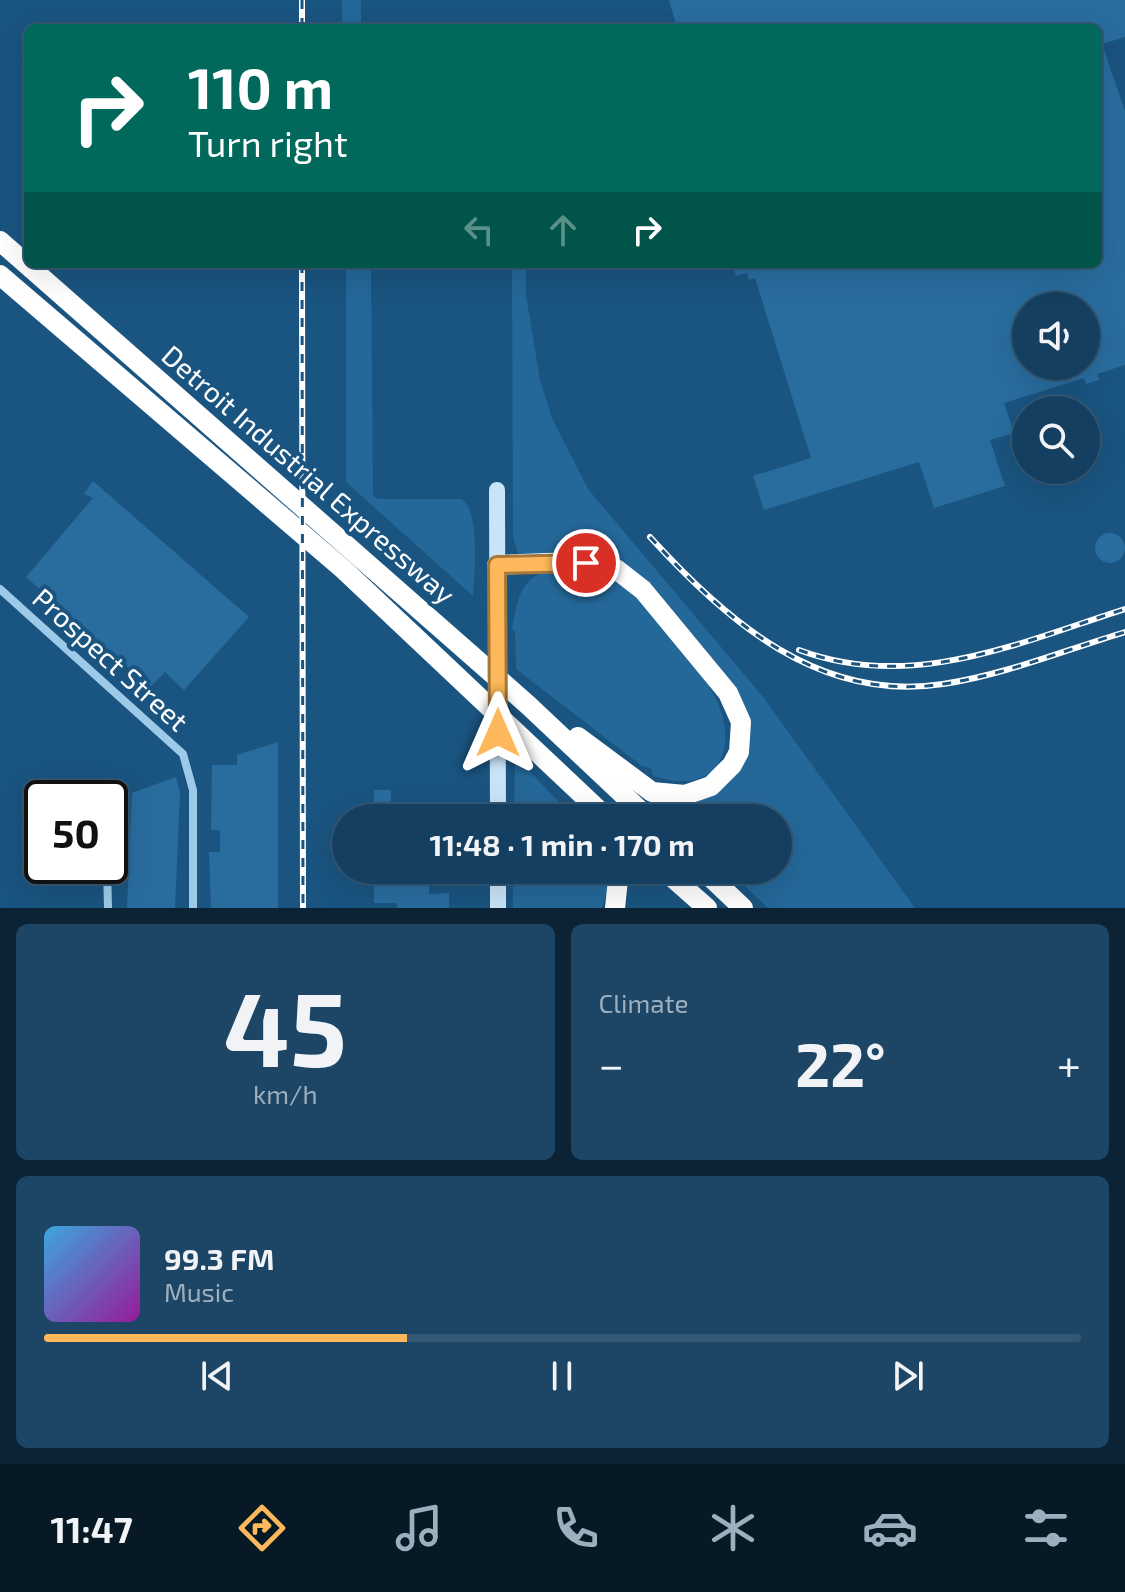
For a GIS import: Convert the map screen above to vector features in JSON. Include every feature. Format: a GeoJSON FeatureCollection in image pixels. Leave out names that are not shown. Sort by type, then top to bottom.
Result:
{"type":"FeatureCollection","features":[{"type":"Feature","properties":{"kind":"highway","name":"Detroit Industrial Expressway"},"geometry":{"type":"LineString","coordinates":[[0,241],[24,262]]}},
{"type":"Feature","properties":{"kind":"highway","name":"Detroit Industrial Expressway"},"geometry":{"type":"LineString","coordinates":[[31,268],[528,705],[633,804]]}},
{"type":"Feature","properties":{"kind":"highway","name":"Detroit Industrial Expressway"},"geometry":{"type":"LineString","coordinates":[[0,275],[343,569],[591,804]]}},
{"type":"Feature","properties":{"kind":"highway"},"geometry":{"type":"LineString","coordinates":[[497,565],[586,563],[616,569],[629,577],[728,693],[737,708],[742,737],[732,765],[711,786],[685,795],[663,795],[652,792],[528,705]]}},
{"type":"Feature","properties":{"kind":"highway"},"geometry":{"type":"LineString","coordinates":[[546,763],[576,804]]}},
{"type":"Feature","properties":{"kind":"highway"},"geometry":{"type":"LineString","coordinates":[[615,908],[618,884]]}},
{"type":"Feature","properties":{"kind":"highway"},"geometry":{"type":"LineString","coordinates":[[680,884],[707,908]]}},
{"type":"Feature","properties":{"kind":"highway"},"geometry":{"type":"LineString","coordinates":[[718,884],[743,908]]}},
{"type":"Feature","properties":{"kind":"main road"},"geometry":{"type":"LineString","coordinates":[[497,490],[498,804]]}},
{"type":"Feature","properties":{"kind":"main road"},"geometry":{"type":"LineString","coordinates":[[498,884],[498,908]]}},
{"type":"Feature","properties":{"kind":"street","name":"Prospect Street"},"geometry":{"type":"LineString","coordinates":[[0,589],[183,754],[193,790],[193,908]]}},
{"type":"Feature","properties":{"kind":"street"},"geometry":{"type":"LineString","coordinates":[[107,884],[108,908]]}},
{"type":"Feature","properties":{"kind":"shaded area"},"geometry":{"type":"Polygon","coordinates":[[[342,0],[361,0],[361,24],[342,24],[342,0]]]}},
{"type":"Feature","properties":{"kind":"shaded area"},"geometry":{"type":"Polygon","coordinates":[[[346,268],[371,268],[373,495],[378,499],[462,499],[468,507],[474,531],[473,596],[346,482],[346,268]]]}},
{"type":"Feature","properties":{"kind":"shaded area"},"geometry":{"type":"Polygon","coordinates":[[[512,268],[526,268],[526,295],[540,380],[552,418],[588,489],[764,698],[915,908],[768,908],[743,884],[792,884],[792,804],[659,804],[654,799],[734,777],[735,686],[652,584],[627,565],[610,558],[518,554],[513,537],[512,268]]]}},
{"type":"Feature","properties":{"kind":"shaded area"},"geometry":{"type":"Polygon","coordinates":[[[548,571],[601,574],[625,583],[712,684],[709,687],[725,727],[725,745],[720,761],[710,773],[695,780],[676,781],[652,775],[652,769],[642,766],[516,669],[515,632],[512,629],[518,601],[531,579],[548,571]]]}},
{"type":"Feature","properties":{"kind":"shaded area"},"geometry":{"type":"Polygon","coordinates":[[[515,756],[561,804],[514,804],[515,756]]]}},
{"type":"Feature","properties":{"kind":"shaded area"},"geometry":{"type":"Polygon","coordinates":[[[513,884],[609,884],[602,908],[513,908],[513,884]]]}},
{"type":"Feature","properties":{"kind":"building"},"geometry":{"type":"Polygon","coordinates":[[[669,0],[1125,0],[1125,37],[1102,44],[1102,24],[676,24],[669,0]]]}},
{"type":"Feature","properties":{"kind":"building"},"geometry":{"type":"Polygon","coordinates":[[[1102,44],[1125,111],[1125,365],[1100,373],[1100,292],[1012,292],[1012,380],[1078,380],[1026,396],[1012,396],[1012,400],[1004,403],[1012,434],[990,440],[1005,486],[934,508],[919,462],[764,510],[753,476],[811,458],[755,278],[749,280],[747,273],[736,276],[733,268],[1102,268],[1102,44]]]}},
{"type":"Feature","properties":{"kind":"building"},"geometry":{"type":"Polygon","coordinates":[[[93,481],[249,617],[184,690],[165,672],[150,687],[26,577],[93,498],[84,494],[93,481]]]}},
{"type":"Feature","properties":{"kind":"building"},"geometry":{"type":"Polygon","coordinates":[[[1110,533],[1121,537],[1125,548],[1121,559],[1110,563],[1099,559],[1095,548],[1099,537],[1110,533]]]}},
{"type":"Feature","properties":{"kind":"building"},"geometry":{"type":"Polygon","coordinates":[[[278,742],[278,908],[211,908],[209,852],[220,852],[220,830],[211,830],[212,765],[237,765],[237,755],[278,742]]]}},
{"type":"Feature","properties":{"kind":"building"},"geometry":{"type":"Polygon","coordinates":[[[176,777],[180,793],[175,908],[127,908],[132,793],[176,777]]]}},
{"type":"Feature","properties":{"kind":"building"},"geometry":{"type":"Polygon","coordinates":[[[374,790],[391,790],[391,804],[374,804],[374,790]]]}},
{"type":"Feature","properties":{"kind":"building"},"geometry":{"type":"Polygon","coordinates":[[[374,884],[429,884],[429,894],[449,893],[449,908],[397,908],[397,903],[374,903],[374,884]]]}},
{"type":"Feature","properties":{"kind":"railway"},"geometry":{"type":"LineString","coordinates":[[302,0],[302,24]]}},
{"type":"Feature","properties":{"kind":"railway"},"geometry":{"type":"LineString","coordinates":[[302,268],[303,908]]}},
{"type":"Feature","properties":{"kind":"railway"},"geometry":{"type":"LineString","coordinates":[[650,537],[711,598],[744,625],[779,649],[816,668],[856,681],[898,687],[966,680],[1125,632]]}},
{"type":"Feature","properties":{"kind":"railway"},"geometry":{"type":"LineString","coordinates":[[799,650],[841,662],[883,666],[924,664],[1005,648],[1125,609]]}},
{"type":"Feature","properties":{"kind":"route"},"geometry":{"type":"LineString","coordinates":[[498,733],[497,565],[586,563]]}}]}
